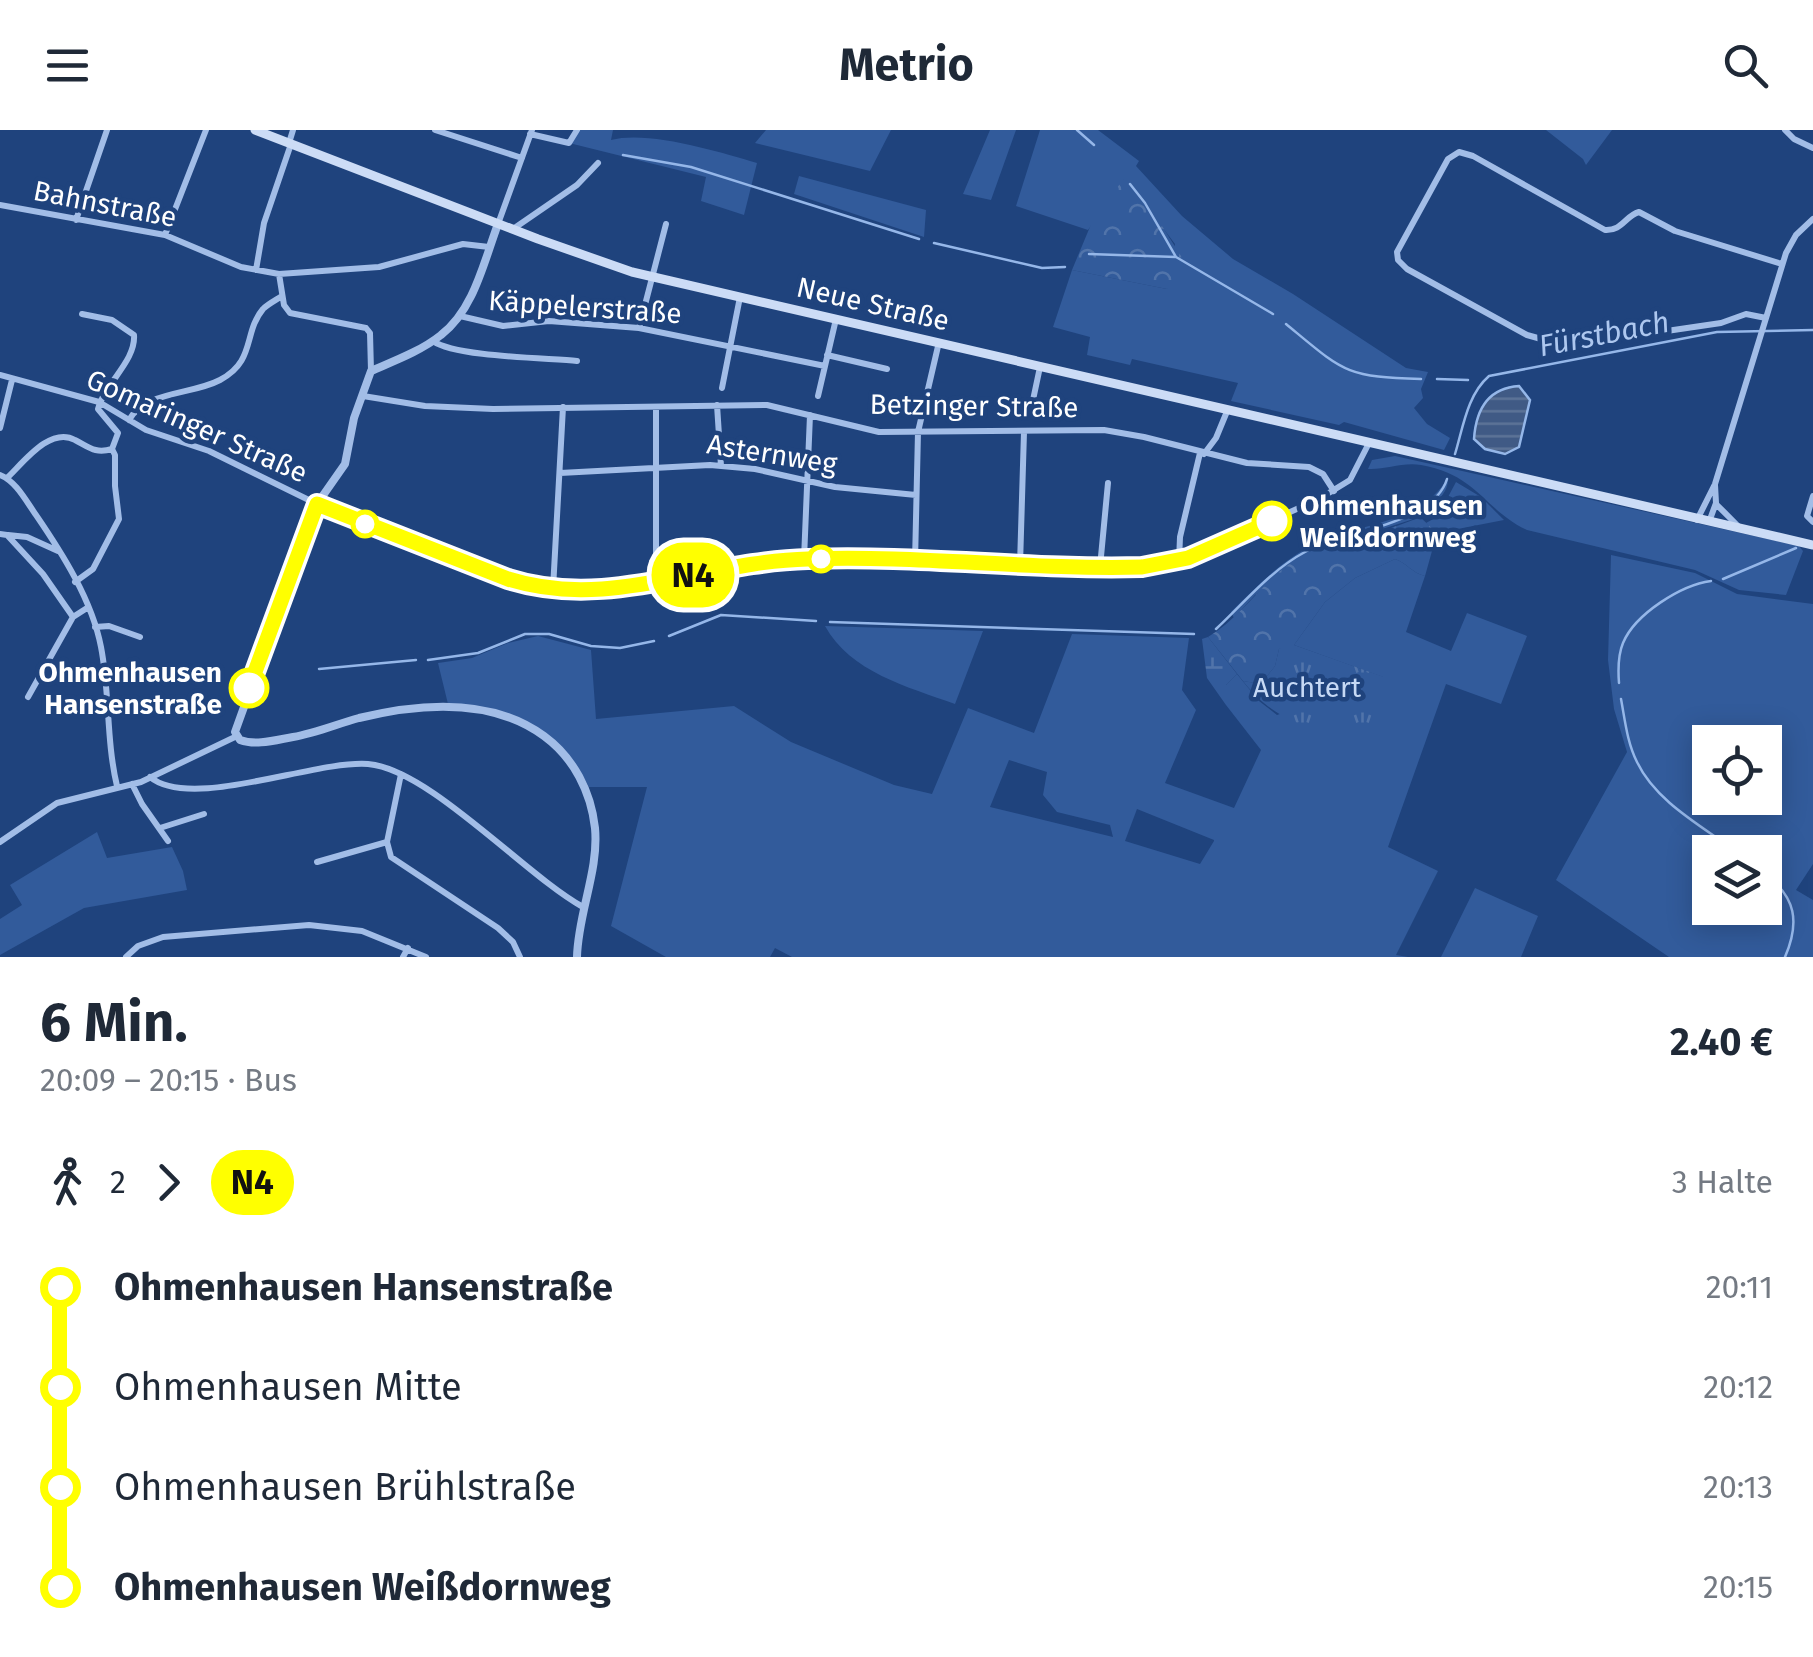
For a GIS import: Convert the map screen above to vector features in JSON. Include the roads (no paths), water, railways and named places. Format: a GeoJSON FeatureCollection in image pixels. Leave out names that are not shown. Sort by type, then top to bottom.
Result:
{"type":"FeatureCollection","features":[{"type":"Feature","properties":{"kind":"main road","name":"Neue Straße"},"geometry":{"type":"LineString","coordinates":[[254,130],[619,268],[1813,545]]}},
{"type":"Feature","properties":{"kind":"street"},"geometry":{"type":"LineString","coordinates":[[76,220],[107,130]]}},
{"type":"Feature","properties":{"kind":"street"},"geometry":{"type":"LineString","coordinates":[[165,235],[206,130]]}},
{"type":"Feature","properties":{"kind":"street"},"geometry":{"type":"LineString","coordinates":[[256,270],[264,223],[293,130]]}},
{"type":"Feature","properties":{"kind":"street"},"geometry":{"type":"LineString","coordinates":[[435,130],[522,158]]}},
{"type":"Feature","properties":{"kind":"street"},"geometry":{"type":"LineString","coordinates":[[371,370],[433,341],[460,316],[490,247],[531,132],[569,143],[578,130]]}},
{"type":"Feature","properties":{"kind":"street"},"geometry":{"type":"LineString","coordinates":[[1785,130],[1813,148]]}},
{"type":"Feature","properties":{"kind":"street"},"geometry":{"type":"LineString","coordinates":[[1765,321],[1746,314],[1724,322],[1586,343],[1552,343],[1527,335],[1407,268],[1398,260],[1397,252],[1448,158],[1459,152],[1473,156],[1605,230],[1617,229],[1639,212],[1675,231],[1782,264]]}},
{"type":"Feature","properties":{"kind":"street"},"geometry":{"type":"LineString","coordinates":[[513,230],[576,185],[598,162]]}},
{"type":"Feature","properties":{"kind":"street","name":"Bahnstraße"},"geometry":{"type":"LineString","coordinates":[[0,205],[165,235],[232,264],[279,274],[380,268],[463,244],[490,247]]}},
{"type":"Feature","properties":{"kind":"street"},"geometry":{"type":"LineString","coordinates":[[1697,520],[1715,484],[1782,264],[1796,234],[1813,220]]}},
{"type":"Feature","properties":{"kind":"street"},"geometry":{"type":"LineString","coordinates":[[639,328],[666,224]]}},
{"type":"Feature","properties":{"kind":"street"},"geometry":{"type":"LineString","coordinates":[[279,274],[282,296],[290,312],[366,328],[370,333],[371,370],[343,469],[317,504],[235,725],[237,736],[248,743],[271,741],[402,709],[434,706],[482,710],[530,727],[569,760],[589,801],[595,850],[582,908],[577,957]]}},
{"type":"Feature","properties":{"kind":"street"},"geometry":{"type":"LineString","coordinates":[[129,420],[141,405],[218,382],[236,368],[247,354],[260,312],[282,296]]}},
{"type":"Feature","properties":{"kind":"street"},"geometry":{"type":"LineString","coordinates":[[722,388],[740,297]]}},
{"type":"Feature","properties":{"kind":"street"},"geometry":{"type":"LineString","coordinates":[[82,314],[119,324],[134,339],[132,350],[100,402],[100,413],[118,433],[112,449]]}},
{"type":"Feature","properties":{"kind":"street","name":"Käppelerstraße"},"geometry":{"type":"LineString","coordinates":[[460,316],[503,326],[548,320],[639,328],[824,366]]}},
{"type":"Feature","properties":{"kind":"street"},"geometry":{"type":"LineString","coordinates":[[818,396],[836,319]]}},
{"type":"Feature","properties":{"kind":"street"},"geometry":{"type":"LineString","coordinates":[[433,341],[446,348],[577,361]]}},
{"type":"Feature","properties":{"kind":"street"},"geometry":{"type":"LineString","coordinates":[[915,562],[918,432],[939,342]]}},
{"type":"Feature","properties":{"kind":"street"},"geometry":{"type":"LineString","coordinates":[[827,354],[887,369]]}},
{"type":"Feature","properties":{"kind":"street"},"geometry":{"type":"LineString","coordinates":[[1034,400],[1040,366]]}},
{"type":"Feature","properties":{"kind":"street","name":"Gomaringer Straße"},"geometry":{"type":"LineString","coordinates":[[0,376],[100,402],[154,433],[209,451],[317,504],[497,575],[553,589],[594,591],[804,559],[1142,567],[1207,551],[1334,491]]}},
{"type":"Feature","properties":{"kind":"street"},"geometry":{"type":"LineString","coordinates":[[0,428],[12,380]]}},
{"type":"Feature","properties":{"kind":"street","name":"Betzinger Straße"},"geometry":{"type":"LineString","coordinates":[[362,396],[445,407],[767,405],[879,432],[1104,430],[1247,463],[1316,469],[1334,491]]}},
{"type":"Feature","properties":{"kind":"street"},"geometry":{"type":"LineString","coordinates":[[717,405],[721,466]]}},
{"type":"Feature","properties":{"kind":"street"},"geometry":{"type":"LineString","coordinates":[[656,407],[656,581]]}},
{"type":"Feature","properties":{"kind":"street"},"geometry":{"type":"LineString","coordinates":[[553,589],[563,408]]}},
{"type":"Feature","properties":{"kind":"street"},"geometry":{"type":"LineString","coordinates":[[1179,560],[1180,538],[1202,453],[1216,438],[1228,408]]}},
{"type":"Feature","properties":{"kind":"street"},"geometry":{"type":"LineString","coordinates":[[804,559],[810,414]]}},
{"type":"Feature","properties":{"kind":"street"},"geometry":{"type":"LineString","coordinates":[[1020,564],[1024,432]]}},
{"type":"Feature","properties":{"kind":"street"},"geometry":{"type":"LineString","coordinates":[[112,449],[91,450],[69,437],[58,437],[43,444],[4,477],[59,552],[95,627],[103,660],[110,752],[117,786]]}},
{"type":"Feature","properties":{"kind":"street"},"geometry":{"type":"LineString","coordinates":[[1334,491],[1356,473],[1369,444]]}},
{"type":"Feature","properties":{"kind":"street"},"geometry":{"type":"LineString","coordinates":[[76,582],[94,569],[119,519],[116,455],[112,449]]}},
{"type":"Feature","properties":{"kind":"street","name":"Asternweg"},"geometry":{"type":"LineString","coordinates":[[560,474],[655,466],[721,466],[864,491],[916,495]]}},
{"type":"Feature","properties":{"kind":"street"},"geometry":{"type":"LineString","coordinates":[[1100,567],[1108,483]]}},
{"type":"Feature","properties":{"kind":"street"},"geometry":{"type":"LineString","coordinates":[[1709,523],[1716,503],[1715,484]]}},
{"type":"Feature","properties":{"kind":"street"},"geometry":{"type":"LineString","coordinates":[[1813,496],[1808,516],[1813,522]]}},
{"type":"Feature","properties":{"kind":"street"},"geometry":{"type":"LineString","coordinates":[[1716,503],[1742,530]]}},
{"type":"Feature","properties":{"kind":"street"},"geometry":{"type":"LineString","coordinates":[[4,534],[26,538],[59,552]]}},
{"type":"Feature","properties":{"kind":"street"},"geometry":{"type":"LineString","coordinates":[[4,534],[43,574],[73,617]]}},
{"type":"Feature","properties":{"kind":"street"},"geometry":{"type":"LineString","coordinates":[[28,698],[73,617],[87,608]]}},
{"type":"Feature","properties":{"kind":"street"},"geometry":{"type":"LineString","coordinates":[[95,627],[109,626],[140,638]]}},
{"type":"Feature","properties":{"kind":"street"},"geometry":{"type":"LineString","coordinates":[[0,842],[57,804],[150,778],[237,736]]}},
{"type":"Feature","properties":{"kind":"street"},"geometry":{"type":"LineString","coordinates":[[150,778],[163,785],[227,787],[314,768],[381,766],[402,774],[582,908]]}},
{"type":"Feature","properties":{"kind":"street"},"geometry":{"type":"LineString","coordinates":[[402,774],[388,852],[498,928],[513,942],[520,957]]}},
{"type":"Feature","properties":{"kind":"street"},"geometry":{"type":"LineString","coordinates":[[132,784],[168,841]]}},
{"type":"Feature","properties":{"kind":"street"},"geometry":{"type":"LineString","coordinates":[[160,828],[204,814]]}},
{"type":"Feature","properties":{"kind":"street"},"geometry":{"type":"LineString","coordinates":[[317,862],[387,842]]}},
{"type":"Feature","properties":{"kind":"street"},"geometry":{"type":"LineString","coordinates":[[126,957],[138,946],[163,937],[309,925],[350,929],[426,957]]}},
{"type":"Feature","properties":{"kind":"street"},"geometry":{"type":"LineString","coordinates":[[403,957],[408,948]]}},
{"type":"Feature","properties":{"kind":"waterway"},"geometry":{"type":"LineString","coordinates":[[1077,130],[1094,145]]}},
{"type":"Feature","properties":{"kind":"waterway"},"geometry":{"type":"LineString","coordinates":[[623,155],[691,167],[919,239]]}},
{"type":"Feature","properties":{"kind":"waterway"},"geometry":{"type":"LineString","coordinates":[[1130,184],[1176,257],[1273,314]]}},
{"type":"Feature","properties":{"kind":"waterway"},"geometry":{"type":"LineString","coordinates":[[934,243],[1042,268],[1065,267]]}},
{"type":"Feature","properties":{"kind":"waterway"},"geometry":{"type":"LineString","coordinates":[[1089,254],[1176,257]]}},
{"type":"Feature","properties":{"kind":"waterway"},"geometry":{"type":"LineString","coordinates":[[1286,324],[1347,369],[1376,376],[1421,379]]}},
{"type":"Feature","properties":{"kind":"waterway","name":"Fürstbach"},"geometry":{"type":"LineString","coordinates":[[1455,454],[1471,402],[1489,376],[1717,332],[1813,330]]}},
{"type":"Feature","properties":{"kind":"waterway"},"geometry":{"type":"LineString","coordinates":[[1437,379],[1468,380]]}},
{"type":"Feature","properties":{"kind":"waterway","name":"Fürstbach"},"geometry":{"type":"LineString","coordinates":[[1216,629],[1293,559],[1321,545],[1406,517],[1438,495],[1447,479]]}},
{"type":"Feature","properties":{"kind":"waterway"},"geometry":{"type":"LineString","coordinates":[[1723,579],[1796,548]]}},
{"type":"Feature","properties":{"kind":"waterway"},"geometry":{"type":"LineString","coordinates":[[1619,683],[1621,648],[1638,622],[1673,595],[1711,581]]}},
{"type":"Feature","properties":{"kind":"waterway","name":"Fürstbach"},"geometry":{"type":"LineString","coordinates":[[669,636],[721,615],[816,621]]}},
{"type":"Feature","properties":{"kind":"waterway","name":"Fürstbach"},"geometry":{"type":"LineString","coordinates":[[830,622],[1194,634]]}},
{"type":"Feature","properties":{"kind":"waterway","name":"Fürstbach"},"geometry":{"type":"LineString","coordinates":[[428,660],[478,653],[525,634],[549,634],[591,646],[620,648],[654,641]]}},
{"type":"Feature","properties":{"kind":"waterway","name":"Fürstbach"},"geometry":{"type":"LineString","coordinates":[[319,669],[416,660]]}},
{"type":"Feature","properties":{"kind":"waterway"},"geometry":{"type":"LineString","coordinates":[[1621,699],[1631,747],[1645,776],[1681,812],[1713,835]]}},
{"type":"Feature","properties":{"kind":"waterway"},"geometry":{"type":"LineString","coordinates":[[1782,891],[1789,901],[1793,921],[1785,957]]}},
{"type":"Feature","properties":{"kind":"place","name":"Ohmenhausen Weißdornweg"},"geometry":{"type":"Point","coordinates":[1272,521]}},
{"type":"Feature","properties":{"kind":"place","name":"Ohmenhausen Hansenstraße"},"geometry":{"type":"Point","coordinates":[249,688]}},
{"type":"Feature","properties":{"kind":"park label","name":"Auchtert"},"geometry":{"type":"Point","coordinates":[1307,687]}}]}
